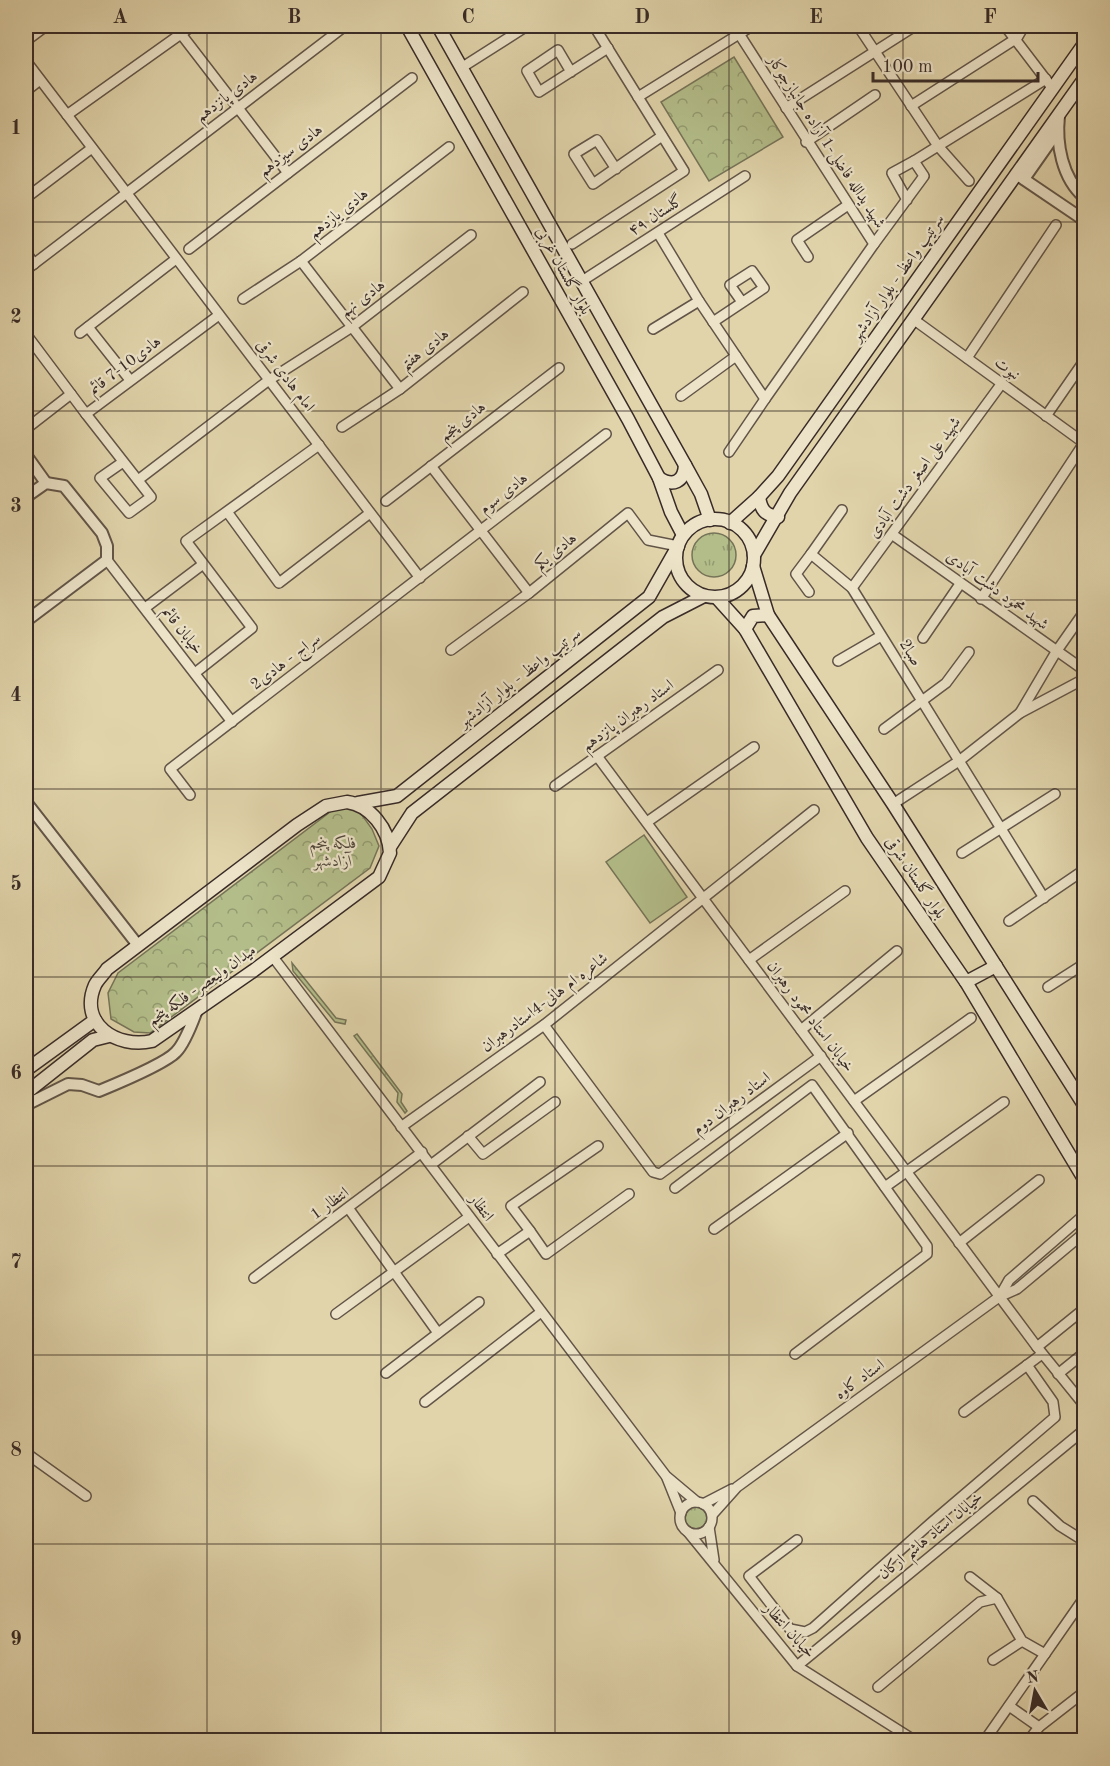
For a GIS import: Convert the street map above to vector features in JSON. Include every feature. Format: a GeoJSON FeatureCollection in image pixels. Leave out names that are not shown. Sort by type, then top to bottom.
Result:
{"type":"FeatureCollection","features":[{"type":"Feature","properties":{"kind":"main road","name":"بلوار گلستان غربی"},"geometry":{"type":"LineString","coordinates":[[407,26],[658,478],[681,541]]}},
{"type":"Feature","properties":{"kind":"main road","name":"بلوار گلستان غربی"},"geometry":{"type":"LineString","coordinates":[[438,26],[701,494],[710,520]]}},
{"type":"Feature","properties":{"kind":"main road","name":"سرتیپ واعظ - بلوار آزادشهر"},"geometry":{"type":"LineString","coordinates":[[730,522],[759,497],[778,476],[1049,84],[1084,44]]}},
{"type":"Feature","properties":{"kind":"main road"},"geometry":{"type":"LineString","coordinates":[[753,560],[746,536],[730,522],[710,520],[695,525],[681,541],[676,562],[680,576],[690,589],[704,596],[717,597],[741,588],[753,560],[790,493],[913,319],[1020,176],[1084,79]]}},
{"type":"Feature","properties":{"kind":"main road"},"geometry":{"type":"LineString","coordinates":[[658,478],[667,483],[677,482],[684,475],[685,465]]}},
{"type":"Feature","properties":{"kind":"main road"},"geometry":{"type":"LineString","coordinates":[[759,497],[760,508],[768,515],[778,517]]}},
{"type":"Feature","properties":{"kind":"main road","name":"سرتیپ واعظ - بلوار آزادشهر"},"geometry":{"type":"LineString","coordinates":[[358,803],[397,796],[649,597],[681,541]]}},
{"type":"Feature","properties":{"kind":"main road","name":"بلوار گلستان شرقی"},"geometry":{"type":"LineString","coordinates":[[753,560],[768,615],[893,804],[1084,1105]]}},
{"type":"Feature","properties":{"kind":"main road"},"geometry":{"type":"LineString","coordinates":[[390,847],[412,813],[663,617],[704,596]]}},
{"type":"Feature","properties":{"kind":"main road","name":"بلوار گلستان شرقی"},"geometry":{"type":"LineString","coordinates":[[717,597],[745,629],[867,838],[966,982],[1084,1179]]}},
{"type":"Feature","properties":{"kind":"main road"},"geometry":{"type":"LineString","coordinates":[[745,629],[753,616],[768,615]]}},
{"type":"Feature","properties":{"kind":"main road"},"geometry":{"type":"LineString","coordinates":[[26,1093],[93,1040],[109,1036],[95,1020],[93,1004],[96,985],[107,969],[137,944],[326,806],[346,802],[358,803],[375,816],[390,847]]}},
{"type":"Feature","properties":{"kind":"main road","name":"میدان ولیعصر- فلکه پنجم"},"geometry":{"type":"LineString","coordinates":[[109,1036],[122,1042],[138,1044],[152,1041],[273,957],[379,877],[390,853],[390,847]]}},
{"type":"Feature","properties":{"kind":"main road"},"geometry":{"type":"LineString","coordinates":[[966,982],[996,966]]}},
{"type":"Feature","properties":{"kind":"main road"},"geometry":{"type":"LineString","coordinates":[[26,1070],[95,1020]]}},
{"type":"Feature","properties":{"kind":"street"},"geometry":{"type":"LineString","coordinates":[[26,41],[46,26]]}},
{"type":"Feature","properties":{"kind":"street"},"geometry":{"type":"LineString","coordinates":[[67,115],[192,26]]}},
{"type":"Feature","properties":{"kind":"street","name":"هادی پانزدهم"},"geometry":{"type":"LineString","coordinates":[[26,270],[345,26]]}},
{"type":"Feature","properties":{"kind":"street"},"geometry":{"type":"LineString","coordinates":[[461,68],[526,26]]}},
{"type":"Feature","properties":{"kind":"street"},"geometry":{"type":"LineString","coordinates":[[572,244],[684,171],[594,26]]}},
{"type":"Feature","properties":{"kind":"street"},"geometry":{"type":"LineString","coordinates":[[638,97],[737,29],[752,26]]}},
{"type":"Feature","properties":{"kind":"street"},"geometry":{"type":"LineString","coordinates":[[858,26],[938,146],[969,181]]}},
{"type":"Feature","properties":{"kind":"street"},"geometry":{"type":"LineString","coordinates":[[786,108],[915,26]]}},
{"type":"Feature","properties":{"kind":"street"},"geometry":{"type":"LineString","coordinates":[[906,200],[892,173],[1049,84],[1017,38],[1005,26]]}},
{"type":"Feature","properties":{"kind":"street"},"geometry":{"type":"LineString","coordinates":[[911,106],[1017,38],[1024,26]]}},
{"type":"Feature","properties":{"kind":"street","name":"شهید یدالله فاضلی-1 آزاده جانبازجوکار"},"geometry":{"type":"LineString","coordinates":[[729,452],[874,244],[806,142],[737,29]]}},
{"type":"Feature","properties":{"kind":"street"},"geometry":{"type":"LineString","coordinates":[[181,34],[288,173]]}},
{"type":"Feature","properties":{"kind":"street"},"geometry":{"type":"LineString","coordinates":[[571,72],[558,51],[527,71],[539,92],[571,72],[608,48]]}},
{"type":"Feature","properties":{"kind":"street","name":"امام هادی شرقی"},"geometry":{"type":"LineString","coordinates":[[26,61],[420,578]]}},
{"type":"Feature","properties":{"kind":"street","name":"هادی سیزدهم"},"geometry":{"type":"LineString","coordinates":[[189,249],[412,78]]}},
{"type":"Feature","properties":{"kind":"street"},"geometry":{"type":"LineString","coordinates":[[26,91],[40,80]]}},
{"type":"Feature","properties":{"kind":"street"},"geometry":{"type":"LineString","coordinates":[[806,142],[875,95]]}},
{"type":"Feature","properties":{"kind":"street"},"geometry":{"type":"LineString","coordinates":[[1059,116],[1057,132],[1061,157],[1071,182],[1084,197]]}},
{"type":"Feature","properties":{"kind":"street"},"geometry":{"type":"LineString","coordinates":[[1057,132],[1020,176],[1084,220]]}},
{"type":"Feature","properties":{"kind":"street"},"geometry":{"type":"LineString","coordinates":[[616,169],[597,141],[574,154],[593,184],[616,169],[662,136]]}},
{"type":"Feature","properties":{"kind":"street","name":"هادی یازدهم"},"geometry":{"type":"LineString","coordinates":[[243,299],[301,261],[449,147]]}},
{"type":"Feature","properties":{"kind":"street"},"geometry":{"type":"LineString","coordinates":[[26,198],[92,148]]}},
{"type":"Feature","properties":{"kind":"street"},"geometry":{"type":"LineString","coordinates":[[874,244],[924,176],[914,161]]}},
{"type":"Feature","properties":{"kind":"street","name":"گلستان ۴۹"},"geometry":{"type":"LineString","coordinates":[[582,281],[745,176]]}},
{"type":"Feature","properties":{"kind":"street"},"geometry":{"type":"LineString","coordinates":[[808,257],[797,240],[848,205]]}},
{"type":"Feature","properties":{"kind":"street"},"geometry":{"type":"LineString","coordinates":[[967,358],[1056,225]]}},
{"type":"Feature","properties":{"kind":"street"},"geometry":{"type":"LineString","coordinates":[[658,233],[699,301],[765,399]]}},
{"type":"Feature","properties":{"kind":"street","name":"هادی نهم"},"geometry":{"type":"LineString","coordinates":[[138,480],[269,380],[352,327],[471,235]]}},
{"type":"Feature","properties":{"kind":"street"},"geometry":{"type":"LineString","coordinates":[[26,252],[34,264]]}},
{"type":"Feature","properties":{"kind":"street"},"geometry":{"type":"LineString","coordinates":[[130,380],[84,330],[176,259]]}},
{"type":"Feature","properties":{"kind":"street"},"geometry":{"type":"LineString","coordinates":[[301,261],[400,389]]}},
{"type":"Feature","properties":{"kind":"street"},"geometry":{"type":"LineString","coordinates":[[713,322],[742,303],[764,288],[752,271],[730,285],[742,303]]}},
{"type":"Feature","properties":{"kind":"street","name":"هادی هفتم"},"geometry":{"type":"LineString","coordinates":[[342,427],[400,389],[523,292]]}},
{"type":"Feature","properties":{"kind":"street"},"geometry":{"type":"LineString","coordinates":[[653,329],[699,301]]}},
{"type":"Feature","properties":{"kind":"street","name":"هادی10-7 قائم"},"geometry":{"type":"LineString","coordinates":[[26,429],[71,394],[86,414],[219,315]]}},
{"type":"Feature","properties":{"kind":"street","name":"نبوت"},"geometry":{"type":"LineString","coordinates":[[913,319],[1084,443]]}},
{"type":"Feature","properties":{"kind":"street"},"geometry":{"type":"LineString","coordinates":[[26,334],[71,394]]}},
{"type":"Feature","properties":{"kind":"street"},"geometry":{"type":"LineString","coordinates":[[681,396],[736,356]]}},
{"type":"Feature","properties":{"kind":"street"},"geometry":{"type":"LineString","coordinates":[[1046,416],[1084,361]]}},
{"type":"Feature","properties":{"kind":"street","name":"هادی پنجم"},"geometry":{"type":"LineString","coordinates":[[386,501],[559,368]]}},
{"type":"Feature","properties":{"kind":"street","name":"شهید علی اصغر دشت آبادی"},"geometry":{"type":"LineString","coordinates":[[852,588],[893,536],[1002,383]]}},
{"type":"Feature","properties":{"kind":"street"},"geometry":{"type":"LineString","coordinates":[[86,414],[151,497],[129,513],[100,478],[123,462]]}},
{"type":"Feature","properties":{"kind":"street","name":"هادی سوم"},"geometry":{"type":"LineString","coordinates":[[420,578],[606,434]]}},
{"type":"Feature","properties":{"kind":"street"},"geometry":{"type":"LineString","coordinates":[[981,599],[1084,443]]}},
{"type":"Feature","properties":{"kind":"street"},"geometry":{"type":"LineString","coordinates":[[195,673],[252,628],[186,541],[228,513],[319,445]]}},
{"type":"Feature","properties":{"kind":"street"},"geometry":{"type":"LineString","coordinates":[[26,455],[46,483]]}},
{"type":"Feature","properties":{"kind":"street"},"geometry":{"type":"LineString","coordinates":[[431,466],[529,593]]}},
{"type":"Feature","properties":{"kind":"street"},"geometry":{"type":"LineString","coordinates":[[26,497],[46,483],[64,486],[102,533],[107,546],[107,560],[26,621]]}},
{"type":"Feature","properties":{"kind":"street"},"geometry":{"type":"LineString","coordinates":[[808,592],[796,573],[842,510]]}},
{"type":"Feature","properties":{"kind":"street"},"geometry":{"type":"LineString","coordinates":[[228,513],[279,582],[370,513]]}},
{"type":"Feature","properties":{"kind":"street","name":"هادی یکم"},"geometry":{"type":"LineString","coordinates":[[451,650],[529,593],[628,513],[648,540],[681,541]]}},
{"type":"Feature","properties":{"kind":"street","name":"شهید محمود دشت آبادی"},"geometry":{"type":"LineString","coordinates":[[893,536],[1084,670]]}},
{"type":"Feature","properties":{"kind":"street","name":"صبا2"},"geometry":{"type":"LineString","coordinates":[[811,554],[852,588],[1044,898]]}},
{"type":"Feature","properties":{"kind":"street","name":"خیابان قائم"},"geometry":{"type":"LineString","coordinates":[[107,560],[232,722]]}},
{"type":"Feature","properties":{"kind":"street"},"geometry":{"type":"LineString","coordinates":[[145,608],[202,565]]}},
{"type":"Feature","properties":{"kind":"street","name":"سراج - هادی2"},"geometry":{"type":"LineString","coordinates":[[190,795],[170,769],[420,578]]}},
{"type":"Feature","properties":{"kind":"street"},"geometry":{"type":"LineString","coordinates":[[923,638],[960,584]]}},
{"type":"Feature","properties":{"kind":"street"},"geometry":{"type":"LineString","coordinates":[[1020,713],[1056,652],[1084,612]]}},
{"type":"Feature","properties":{"kind":"street"},"geometry":{"type":"LineString","coordinates":[[838,661],[881,636]]}},
{"type":"Feature","properties":{"kind":"street"},"geometry":{"type":"LineString","coordinates":[[884,729],[946,683],[969,652]]}},
{"type":"Feature","properties":{"kind":"street","name":"استاد رهبران پانزدهم"},"geometry":{"type":"LineString","coordinates":[[555,786],[718,670]]}},
{"type":"Feature","properties":{"kind":"street"},"geometry":{"type":"LineString","coordinates":[[893,804],[959,761],[1020,713],[1084,679]]}},
{"type":"Feature","properties":{"kind":"street"},"geometry":{"type":"LineString","coordinates":[[647,822],[754,747]]}},
{"type":"Feature","properties":{"kind":"street","name":"خیابان استاد محمود رهبران"},"geometry":{"type":"LineString","coordinates":[[597,756],[999,1297]]}},
{"type":"Feature","properties":{"kind":"street"},"geometry":{"type":"LineString","coordinates":[[962,853],[1000,827],[1055,795]]}},
{"type":"Feature","properties":{"kind":"street"},"geometry":{"type":"LineString","coordinates":[[26,802],[137,944]]}},
{"type":"Feature","properties":{"kind":"street","name":"شاعره ام هانی-4استادرهبران"},"geometry":{"type":"LineString","coordinates":[[401,1127],[544,1025],[814,810]]}},
{"type":"Feature","properties":{"kind":"street"},"geometry":{"type":"LineString","coordinates":[[1009,921],[1084,870]]}},
{"type":"Feature","properties":{"kind":"street"},"geometry":{"type":"LineString","coordinates":[[748,960],[845,891]]}},
{"type":"Feature","properties":{"kind":"street"},"geometry":{"type":"LineString","coordinates":[[801,1030],[897,951]]}},
{"type":"Feature","properties":{"kind":"street","name":"انتظار"},"geometry":{"type":"LineString","coordinates":[[273,957],[666,1476]]}},
{"type":"Feature","properties":{"kind":"street"},"geometry":{"type":"LineString","coordinates":[[1048,987],[1084,964]]}},
{"type":"Feature","properties":{"kind":"street"},"geometry":{"type":"LineString","coordinates":[[26,1105],[68,1084],[75,1083],[99,1091],[175,1054],[184,1041],[187,1028],[197,1010]]}},
{"type":"Feature","properties":{"kind":"street"},"geometry":{"type":"LineString","coordinates":[[854,1101],[971,1017]]}},
{"type":"Feature","properties":{"kind":"street","name":"استاد رهبران دوم"},"geometry":{"type":"LineString","coordinates":[[544,1025],[653,1172],[660,1174],[821,1056]]}},
{"type":"Feature","properties":{"kind":"street"},"geometry":{"type":"LineString","coordinates":[[432,1164],[540,1082]]}},
{"type":"Feature","properties":{"kind":"street"},"geometry":{"type":"LineString","coordinates":[[675,1188],[812,1085],[848,1133],[927,1246],[927,1254],[795,1354]]}},
{"type":"Feature","properties":{"kind":"street"},"geometry":{"type":"LineString","coordinates":[[468,1136],[483,1154],[555,1102]]}},
{"type":"Feature","properties":{"kind":"street"},"geometry":{"type":"LineString","coordinates":[[885,1187],[1004,1102]]}},
{"type":"Feature","properties":{"kind":"street"},"geometry":{"type":"LineString","coordinates":[[714,1229],[848,1133]]}},
{"type":"Feature","properties":{"kind":"street"},"geometry":{"type":"LineString","coordinates":[[598,1146],[511,1206],[546,1254],[629,1194]]}},
{"type":"Feature","properties":{"kind":"street","name":"انتظار 1"},"geometry":{"type":"LineString","coordinates":[[254,1278],[349,1209],[422,1152]]}},
{"type":"Feature","properties":{"kind":"street"},"geometry":{"type":"LineString","coordinates":[[960,1243],[1039,1180]]}},
{"type":"Feature","properties":{"kind":"street"},"geometry":{"type":"LineString","coordinates":[[349,1209],[438,1333]]}},
{"type":"Feature","properties":{"kind":"street","name":"استاد کاوه"},"geometry":{"type":"LineString","coordinates":[[999,1297],[1009,1280],[1084,1215]]}},
{"type":"Feature","properties":{"kind":"street"},"geometry":{"type":"LineString","coordinates":[[336,1314],[393,1270],[469,1217]]}},
{"type":"Feature","properties":{"kind":"street"},"geometry":{"type":"LineString","coordinates":[[497,1254],[530,1231]]}},
{"type":"Feature","properties":{"kind":"street","name":"استاد کاوه"},"geometry":{"type":"LineString","coordinates":[[737,1487],[999,1297],[1017,1289],[1084,1233]]}},
{"type":"Feature","properties":{"kind":"street"},"geometry":{"type":"LineString","coordinates":[[999,1297],[1039,1351],[1084,1405]]}},
{"type":"Feature","properties":{"kind":"street"},"geometry":{"type":"LineString","coordinates":[[386,1373],[479,1302]]}},
{"type":"Feature","properties":{"kind":"street"},"geometry":{"type":"LineString","coordinates":[[964,1412],[1027,1365],[1084,1309]]}},
{"type":"Feature","properties":{"kind":"street"},"geometry":{"type":"LineString","coordinates":[[425,1402],[541,1312]]}},
{"type":"Feature","properties":{"kind":"street"},"geometry":{"type":"LineString","coordinates":[[1058,1374],[1084,1353]]}},
{"type":"Feature","properties":{"kind":"street"},"geometry":{"type":"LineString","coordinates":[[796,1540],[749,1576],[790,1629],[806,1632],[1055,1417],[1053,1402],[1027,1365]]}},
{"type":"Feature","properties":{"kind":"street","name":"خیابان استاد هاشم ارکان"},"geometry":{"type":"LineString","coordinates":[[797,1666],[1084,1430]]}},
{"type":"Feature","properties":{"kind":"street"},"geometry":{"type":"LineString","coordinates":[[26,1453],[86,1496]]}},
{"type":"Feature","properties":{"kind":"street"},"geometry":{"type":"LineString","coordinates":[[666,1476],[712,1515]]}},
{"type":"Feature","properties":{"kind":"street"},"geometry":{"type":"LineString","coordinates":[[666,1476],[681,1513],[682,1526],[688,1532],[698,1534],[709,1527]]}},
{"type":"Feature","properties":{"kind":"street"},"geometry":{"type":"LineString","coordinates":[[681,1513],[687,1505],[700,1503],[737,1487]]}},
{"type":"Feature","properties":{"kind":"street"},"geometry":{"type":"LineString","coordinates":[[716,1565],[711,1552],[709,1527],[712,1515],[737,1487]]}},
{"type":"Feature","properties":{"kind":"street"},"geometry":{"type":"LineString","coordinates":[[1033,1501],[1060,1526],[1084,1541]]}},
{"type":"Feature","properties":{"kind":"street","name":"خیابان انتظار"},"geometry":{"type":"LineString","coordinates":[[688,1532],[797,1666],[914,1740]]}},
{"type":"Feature","properties":{"kind":"street"},"geometry":{"type":"LineString","coordinates":[[970,1577],[997,1598],[1022,1641],[1045,1654]]}},
{"type":"Feature","properties":{"kind":"street"},"geometry":{"type":"LineString","coordinates":[[878,1687],[980,1602],[997,1598]]}},
{"type":"Feature","properties":{"kind":"street"},"geometry":{"type":"LineString","coordinates":[[985,1740],[1084,1598]]}},
{"type":"Feature","properties":{"kind":"street"},"geometry":{"type":"LineString","coordinates":[[993,1660],[1022,1641]]}},
{"type":"Feature","properties":{"kind":"street"},"geometry":{"type":"LineString","coordinates":[[1029,1740],[1039,1727],[1084,1692]]}},
{"type":"Feature","properties":{"kind":"street"},"geometry":{"type":"LineString","coordinates":[[1009,1706],[1039,1727]]}},
{"type":"Feature","properties":{"kind":"green space"},"geometry":{"type":"Polygon","coordinates":[[[734,57],[783,137],[709,181],[661,102],[734,57]]]}},
{"type":"Feature","properties":{"kind":"green space"},"geometry":{"type":"Polygon","coordinates":[[[714,533],[723,534],[730,539],[735,546],[735,564],[730,571],[723,576],[714,577],[705,576],[698,571],[693,564],[692,555],[693,546],[698,539],[705,534],[714,533]]]}},
{"type":"Feature","properties":{"kind":"green space","name":"فلکه پنجم آزادشهر"},"geometry":{"type":"Polygon","coordinates":[[[338,806],[357,808],[372,829],[379,846],[370,868],[150,1033],[134,1032],[111,1019],[108,993],[118,973],[338,806]]]}},
{"type":"Feature","properties":{"kind":"green space"},"geometry":{"type":"Polygon","coordinates":[[[644,835],[687,897],[650,923],[606,862],[644,835]]]}},
{"type":"Feature","properties":{"kind":"green space"},"geometry":{"type":"Polygon","coordinates":[[[292,963],[336,1018],[346,1020],[345,1024],[335,1022],[293,971],[292,963]]]}},
{"type":"Feature","properties":{"kind":"green space"},"geometry":{"type":"Polygon","coordinates":[[[357,1034],[402,1094],[401,1102],[407,1111],[405,1113],[397,1102],[398,1093],[354,1036],[357,1034]]]}},
{"type":"Feature","properties":{"kind":"green space"},"geometry":{"type":"Polygon","coordinates":[[[695,1505],[704,1509],[708,1518],[704,1527],[695,1531],[686,1527],[682,1518],[686,1509],[695,1505]]]}}]}
